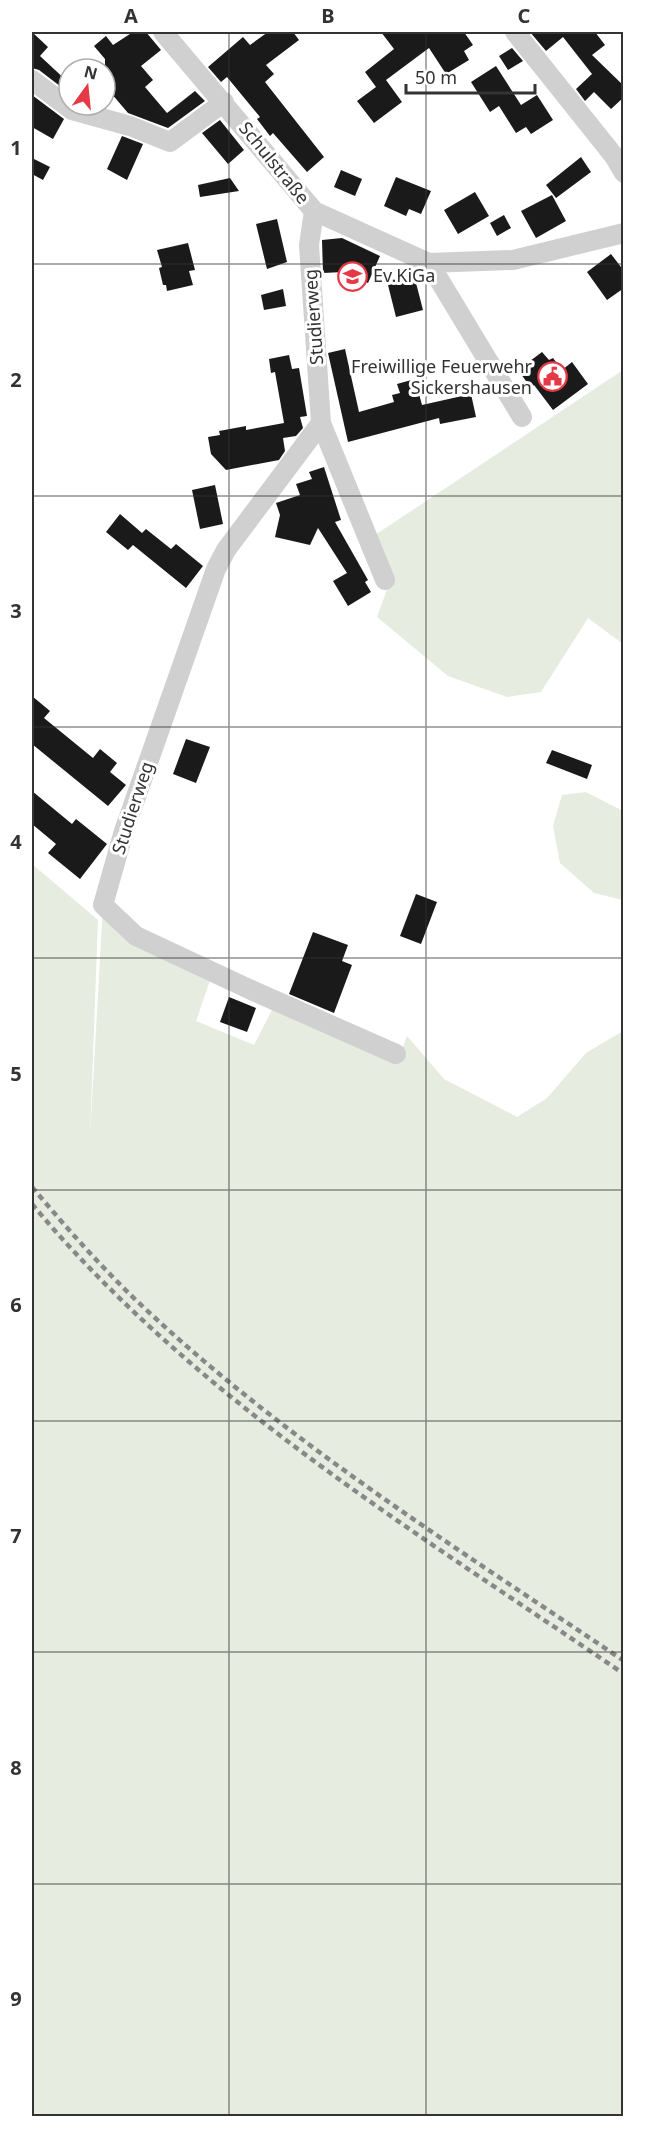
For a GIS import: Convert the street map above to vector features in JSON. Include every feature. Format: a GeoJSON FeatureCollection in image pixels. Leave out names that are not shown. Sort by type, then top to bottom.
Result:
{"type":"FeatureCollection","features":[{"type":"Feature","properties":{"kind":"street","name":"Schulstraße"},"geometry":{"type":"LineString","coordinates":[[163,32],[314,212],[429,263],[513,260],[624,233]]}},
{"type":"Feature","properties":{"kind":"street"},"geometry":{"type":"LineString","coordinates":[[515,32],[614,156],[624,173]]}},
{"type":"Feature","properties":{"kind":"street"},"geometry":{"type":"LineString","coordinates":[[32,80],[72,110],[130,126],[170,142],[224,102]]}},
{"type":"Feature","properties":{"kind":"street","name":"Studierweg"},"geometry":{"type":"LineString","coordinates":[[314,212],[310,257],[321,423],[385,580]]}},
{"type":"Feature","properties":{"kind":"street"},"geometry":{"type":"LineString","coordinates":[[429,263],[522,417]]}},
{"type":"Feature","properties":{"kind":"street","name":"Studierweg"},"geometry":{"type":"LineString","coordinates":[[321,423],[226,550],[216,569],[124,831],[103,905],[136,936],[396,1054]]}},
{"type":"Feature","properties":{"kind":"shaded area"},"geometry":{"type":"Polygon","coordinates":[[[623,370],[623,644],[588,618],[541,692],[507,697],[448,676],[377,617],[388,587],[372,537],[623,370]]]}},
{"type":"Feature","properties":{"kind":"shaded area"},"geometry":{"type":"Polygon","coordinates":[[[586,792],[623,811],[623,900],[594,893],[560,863],[553,826],[562,795],[586,792]]]}},
{"type":"Feature","properties":{"kind":"shaded area"},"geometry":{"type":"Polygon","coordinates":[[[32,864],[98,920],[90,1137],[103,905],[136,936],[214,969],[196,1021],[254,1045],[275,1004],[399,1058],[407,1036],[444,1079],[517,1117],[547,1098],[586,1053],[623,1031],[623,2116],[32,2116],[32,864]]]}},
{"type":"Feature","properties":{"kind":"building"},"geometry":{"type":"Polygon","coordinates":[[[32,32],[48,47],[40,56],[57,72],[57,84],[39,70],[32,68],[32,32]]]}},
{"type":"Feature","properties":{"kind":"building"},"geometry":{"type":"Polygon","coordinates":[[[133,32],[146,32],[161,50],[141,66],[153,80],[145,87],[167,113],[195,91],[205,101],[168,128],[128,113],[117,100],[117,57],[103,57],[94,46],[106,36],[113,45],[133,32]]]}},
{"type":"Feature","properties":{"kind":"building"},"geometry":{"type":"Polygon","coordinates":[[[268,32],[293,32],[299,40],[266,65],[274,74],[265,82],[324,157],[307,172],[273,133],[270,136],[257,119],[260,117],[227,77],[221,82],[208,67],[243,37],[250,45],[268,32]]]}},
{"type":"Feature","properties":{"kind":"building"},"geometry":{"type":"Polygon","coordinates":[[[381,32],[464,32],[473,45],[464,51],[469,60],[446,74],[429,48],[386,80],[402,102],[374,123],[357,101],[376,87],[365,72],[394,49],[381,32]]]}},
{"type":"Feature","properties":{"kind":"building"},"geometry":{"type":"Polygon","coordinates":[[[530,32],[595,32],[605,45],[592,55],[624,86],[624,97],[611,109],[594,92],[585,101],[576,89],[592,74],[563,37],[546,51],[530,32]]]}},
{"type":"Feature","properties":{"kind":"building"},"geometry":{"type":"Polygon","coordinates":[[[512,48],[523,61],[508,70],[499,56],[512,48]]]}},
{"type":"Feature","properties":{"kind":"building"},"geometry":{"type":"Polygon","coordinates":[[[496,66],[521,105],[537,95],[553,120],[531,134],[526,127],[516,133],[499,106],[490,112],[471,82],[496,66]]]}},
{"type":"Feature","properties":{"kind":"building"},"geometry":{"type":"Polygon","coordinates":[[[32,95],[57,114],[57,117],[64,119],[53,139],[32,127],[32,95]]]}},
{"type":"Feature","properties":{"kind":"building"},"geometry":{"type":"Polygon","coordinates":[[[220,120],[244,150],[228,164],[202,133],[220,120]]]}},
{"type":"Feature","properties":{"kind":"building"},"geometry":{"type":"Polygon","coordinates":[[[122,136],[143,144],[127,180],[107,169],[122,136]]]}},
{"type":"Feature","properties":{"kind":"building"},"geometry":{"type":"Polygon","coordinates":[[[581,157],[591,172],[556,198],[546,185],[581,157]]]}},
{"type":"Feature","properties":{"kind":"building"},"geometry":{"type":"Polygon","coordinates":[[[32,158],[50,167],[43,180],[32,174],[32,158]]]}},
{"type":"Feature","properties":{"kind":"building"},"geometry":{"type":"Polygon","coordinates":[[[341,170],[362,179],[355,196],[334,187],[341,170]]]}},
{"type":"Feature","properties":{"kind":"building"},"geometry":{"type":"Polygon","coordinates":[[[396,177],[431,191],[421,214],[409,209],[406,216],[384,206],[396,177]]]}},
{"type":"Feature","properties":{"kind":"building"},"geometry":{"type":"Polygon","coordinates":[[[230,178],[239,191],[200,197],[198,185],[230,178]]]}},
{"type":"Feature","properties":{"kind":"building"},"geometry":{"type":"Polygon","coordinates":[[[475,192],[489,216],[458,234],[444,210],[475,192]]]}},
{"type":"Feature","properties":{"kind":"building"},"geometry":{"type":"Polygon","coordinates":[[[552,195],[566,221],[536,238],[521,211],[552,195]]]}},
{"type":"Feature","properties":{"kind":"building"},"geometry":{"type":"Polygon","coordinates":[[[504,215],[511,228],[497,236],[490,223],[504,215]]]}},
{"type":"Feature","properties":{"kind":"building"},"geometry":{"type":"Polygon","coordinates":[[[277,219],[287,262],[267,269],[256,224],[277,219]]]}},
{"type":"Feature","properties":{"kind":"building"},"geometry":{"type":"Polygon","coordinates":[[[342,238],[380,256],[368,283],[343,272],[323,273],[322,240],[342,238]]]}},
{"type":"Feature","properties":{"kind":"building"},"geometry":{"type":"Polygon","coordinates":[[[188,243],[195,270],[189,271],[193,285],[167,291],[166,285],[163,285],[159,268],[162,267],[157,250],[188,243]]]}},
{"type":"Feature","properties":{"kind":"building"},"geometry":{"type":"Polygon","coordinates":[[[611,254],[624,271],[624,288],[607,300],[587,272],[611,254]]]}},
{"type":"Feature","properties":{"kind":"building"},"geometry":{"type":"Polygon","coordinates":[[[415,279],[423,310],[396,317],[388,285],[415,279]]]}},
{"type":"Feature","properties":{"kind":"building"},"geometry":{"type":"Polygon","coordinates":[[[283,289],[286,306],[264,310],[261,295],[283,289]]]}},
{"type":"Feature","properties":{"kind":"building"},"geometry":{"type":"Polygon","coordinates":[[[345,349],[359,412],[394,402],[392,395],[400,393],[397,384],[415,379],[422,405],[471,394],[476,417],[440,424],[439,418],[348,442],[328,353],[345,349]]]}},
{"type":"Feature","properties":{"kind":"building","name":"Freiwillige Feuerwehr Sickershausen"},"geometry":{"type":"Polygon","coordinates":[[[542,352],[549,360],[553,358],[562,370],[572,362],[588,384],[553,410],[534,385],[531,388],[518,370],[542,352]]]}},
{"type":"Feature","properties":{"kind":"building"},"geometry":{"type":"Polygon","coordinates":[[[289,355],[292,369],[299,368],[307,416],[300,417],[303,428],[296,436],[283,438],[285,451],[279,460],[226,470],[211,454],[208,437],[220,435],[219,431],[246,426],[246,430],[284,423],[275,372],[271,373],[269,359],[289,355]]]}},
{"type":"Feature","properties":{"kind":"building"},"geometry":{"type":"Polygon","coordinates":[[[324,467],[341,520],[335,522],[368,580],[365,582],[371,592],[348,606],[333,581],[347,573],[318,528],[310,545],[275,537],[280,515],[276,503],[300,495],[296,484],[312,479],[309,472],[324,467]]]}},
{"type":"Feature","properties":{"kind":"building"},"geometry":{"type":"Polygon","coordinates":[[[215,485],[223,524],[200,529],[192,490],[215,485]]]}},
{"type":"Feature","properties":{"kind":"building"},"geometry":{"type":"Polygon","coordinates":[[[120,514],[142,533],[146,529],[171,549],[176,544],[203,566],[186,588],[133,545],[128,550],[106,532],[120,514]]]}},
{"type":"Feature","properties":{"kind":"building"},"geometry":{"type":"Polygon","coordinates":[[[32,696],[50,711],[44,718],[93,758],[100,749],[117,763],[110,772],[126,785],[108,806],[32,744],[32,696]]]}},
{"type":"Feature","properties":{"kind":"building"},"geometry":{"type":"Polygon","coordinates":[[[186,739],[210,747],[196,783],[173,774],[186,739]]]}},
{"type":"Feature","properties":{"kind":"building"},"geometry":{"type":"Polygon","coordinates":[[[552,750],[592,765],[587,779],[546,763],[552,750]]]}},
{"type":"Feature","properties":{"kind":"building"},"geometry":{"type":"Polygon","coordinates":[[[32,791],[72,824],[76,819],[107,844],[80,879],[48,853],[56,844],[32,824],[32,791]]]}},
{"type":"Feature","properties":{"kind":"building"},"geometry":{"type":"Polygon","coordinates":[[[416,894],[437,902],[421,944],[400,936],[416,894]]]}},
{"type":"Feature","properties":{"kind":"building"},"geometry":{"type":"Polygon","coordinates":[[[313,932],[348,945],[342,961],[352,965],[334,1013],[289,994],[313,932]]]}},
{"type":"Feature","properties":{"kind":"building"},"geometry":{"type":"Polygon","coordinates":[[[229,997],[256,1008],[247,1032],[220,1022],[229,997]]]}},
{"type":"Feature","properties":{"kind":"railway"},"geometry":{"type":"LineString","coordinates":[[32,1187],[90,1253],[137,1301],[264,1410],[442,1539],[624,1661]]}},
{"type":"Feature","properties":{"kind":"railway"},"geometry":{"type":"LineString","coordinates":[[32,1204],[96,1274],[164,1340],[236,1401],[311,1459],[388,1514],[624,1674]]}},
{"type":"Feature","properties":{"kind":"place","name":"Ev.KiGa"},"geometry":{"type":"Point","coordinates":[352,276]}},
{"type":"Feature","properties":{"kind":"place","name":"Freiwillige Feuerwehr Sickershausen"},"geometry":{"type":"Point","coordinates":[553,377]}}]}
